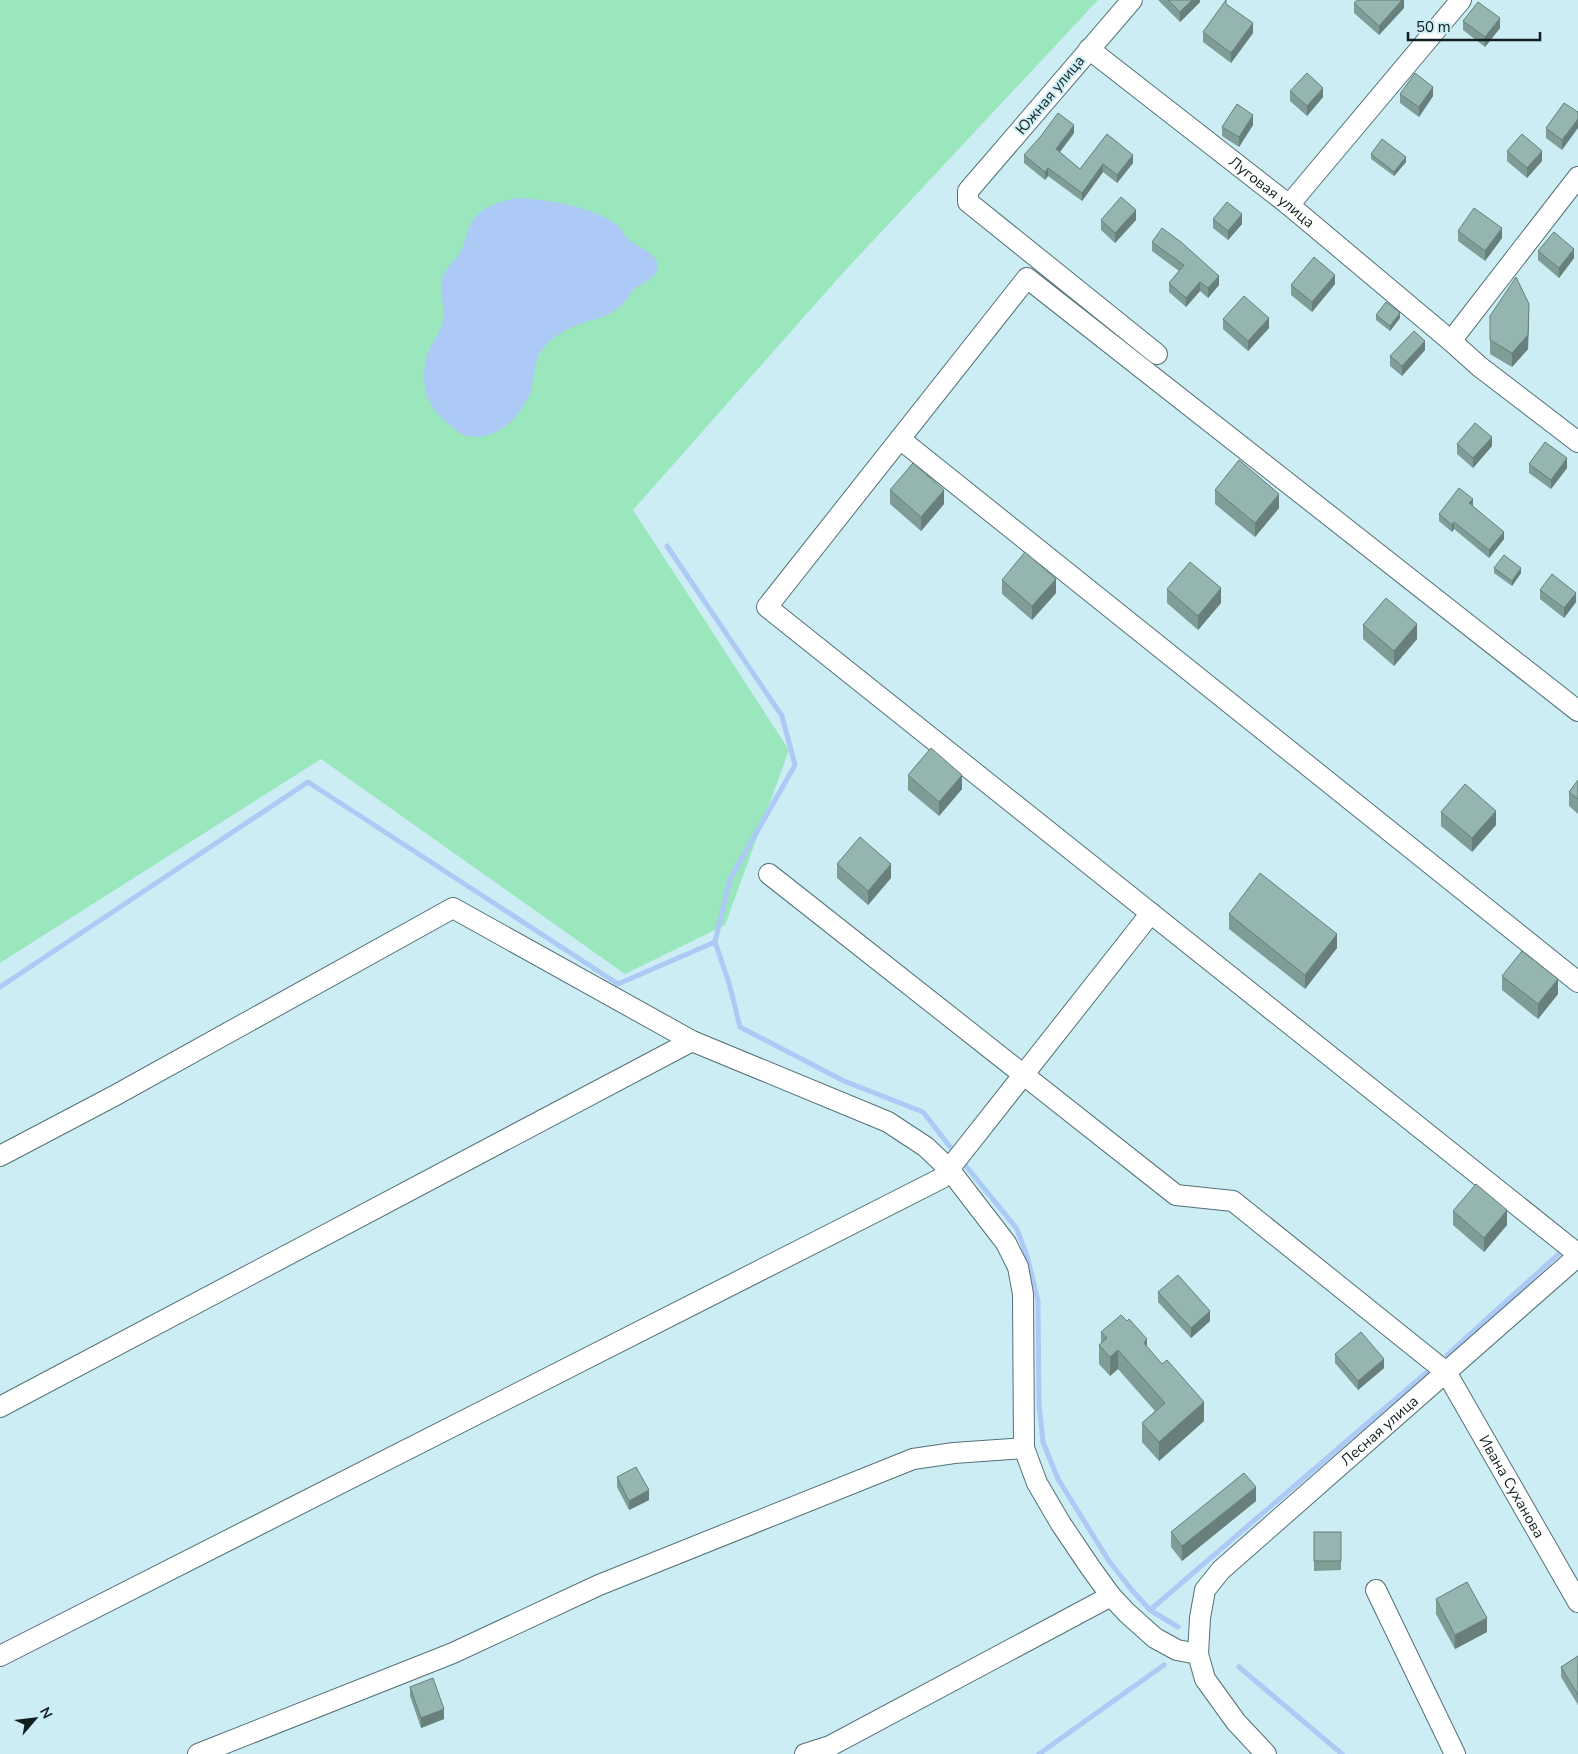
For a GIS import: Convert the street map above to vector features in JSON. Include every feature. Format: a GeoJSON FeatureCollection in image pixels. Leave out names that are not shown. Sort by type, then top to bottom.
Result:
{"type":"FeatureCollection","features":[{"type":"Feature","properties":{"kind":"street","name":"Южная улица"},"geometry":{"type":"LineString","coordinates":[[1132,0],[968,191],[968,202],[1157,354]]}},
{"type":"Feature","properties":{"kind":"street"},"geometry":{"type":"LineString","coordinates":[[1289,205],[1461,0]]}},
{"type":"Feature","properties":{"kind":"street","name":"Луговая улица"},"geometry":{"type":"LineString","coordinates":[[1089,49],[1289,205],[1480,367],[1578,442]]}},
{"type":"Feature","properties":{"kind":"street"},"geometry":{"type":"LineString","coordinates":[[1451,341],[1578,178]]}},
{"type":"Feature","properties":{"kind":"street"},"geometry":{"type":"LineString","coordinates":[[1578,711],[1027,278],[767,606],[1578,1255]]}},
{"type":"Feature","properties":{"kind":"street"},"geometry":{"type":"LineString","coordinates":[[900,439],[1578,982]]}},
{"type":"Feature","properties":{"kind":"street"},"geometry":{"type":"LineString","coordinates":[[769,874],[1176,1195],[1233,1201],[1446,1372]]}},
{"type":"Feature","properties":{"kind":"street"},"geometry":{"type":"LineString","coordinates":[[0,1156],[114,1096],[452,908],[692,1041],[888,1122],[926,1147],[949,1169],[1006,1243],[1018,1267],[1023,1294],[1024,1448],[1038,1483],[1061,1524],[1111,1596],[1154,1638],[1176,1650],[1198,1654]]}},
{"type":"Feature","properties":{"kind":"street"},"geometry":{"type":"LineString","coordinates":[[0,1656],[942,1178],[1151,913]]}},
{"type":"Feature","properties":{"kind":"street"},"geometry":{"type":"LineString","coordinates":[[0,1408],[692,1041]]}},
{"type":"Feature","properties":{"kind":"street","name":"Лесная улица"},"geometry":{"type":"LineString","coordinates":[[1266,1754],[1236,1722],[1205,1679],[1198,1654],[1200,1618],[1206,1590],[1221,1570],[1578,1255]]}},
{"type":"Feature","properties":{"kind":"street","name":"Ивана Суханова"},"geometry":{"type":"LineString","coordinates":[[1446,1372],[1578,1602]]}},
{"type":"Feature","properties":{"kind":"street"},"geometry":{"type":"LineString","coordinates":[[198,1754],[453,1653],[599,1585],[913,1459],[954,1453],[1024,1448]]}},
{"type":"Feature","properties":{"kind":"street"},"geometry":{"type":"LineString","coordinates":[[1376,1590],[1455,1754]]}},
{"type":"Feature","properties":{"kind":"street"},"geometry":{"type":"LineString","coordinates":[[805,1754],[830,1746],[1111,1596]]}},
{"type":"Feature","properties":{"kind":"green space"},"geometry":{"type":"Polygon","coordinates":[[[0,0],[1098,0],[841,275],[633,510],[789,750],[725,925],[625,974],[321,759],[0,963],[0,0]]]}},
{"type":"Feature","properties":{"kind":"water"},"geometry":{"type":"Polygon","coordinates":[[[517,198],[570,205],[609,219],[618,226],[626,237],[654,257],[657,269],[649,280],[633,290],[621,306],[609,314],[568,329],[545,345],[536,363],[530,395],[520,411],[509,423],[496,432],[480,437],[472,437],[457,431],[444,420],[431,404],[425,386],[424,367],[430,348],[443,320],[442,279],[461,251],[470,225],[480,212],[504,201],[517,198]]]}},
{"type":"Feature","properties":{"kind":"building"},"geometry":{"type":"Polygon","coordinates":[[[1168,0],[1192,0],[1180,12],[1168,0]]]}},
{"type":"Feature","properties":{"kind":"building"},"geometry":{"type":"Polygon","coordinates":[[[1226,0],[1226,4],[1253,23],[1231,53],[1203,32],[1226,0]]]}},
{"type":"Feature","properties":{"kind":"building"},"geometry":{"type":"Polygon","coordinates":[[[1357,0],[1402,0],[1379,26],[1354,3],[1357,0]]]}},
{"type":"Feature","properties":{"kind":"building"},"geometry":{"type":"Polygon","coordinates":[[[1478,2],[1500,18],[1485,37],[1463,21],[1478,2]]]}},
{"type":"Feature","properties":{"kind":"building"},"geometry":{"type":"Polygon","coordinates":[[[1307,73],[1323,88],[1307,106],[1290,91],[1307,73]]]}},
{"type":"Feature","properties":{"kind":"building"},"geometry":{"type":"Polygon","coordinates":[[[1415,73],[1433,87],[1419,107],[1400,94],[1415,73]]]}},
{"type":"Feature","properties":{"kind":"building"},"geometry":{"type":"Polygon","coordinates":[[[1564,103],[1578,112],[1578,119],[1562,140],[1546,128],[1564,103]]]}},
{"type":"Feature","properties":{"kind":"building"},"geometry":{"type":"Polygon","coordinates":[[[1237,104],[1253,115],[1239,137],[1222,127],[1237,104]]]}},
{"type":"Feature","properties":{"kind":"building"},"geometry":{"type":"Polygon","coordinates":[[[1058,113],[1074,125],[1056,149],[1080,169],[1107,134],[1133,155],[1117,175],[1103,164],[1082,193],[1048,168],[1045,172],[1024,155],[1058,113]]]}},
{"type":"Feature","properties":{"kind":"building"},"geometry":{"type":"Polygon","coordinates":[[[1522,134],[1542,151],[1527,168],[1507,151],[1522,134]]]}},
{"type":"Feature","properties":{"kind":"building"},"geometry":{"type":"Polygon","coordinates":[[[1382,139],[1406,157],[1394,172],[1371,154],[1382,139]]]}},
{"type":"Feature","properties":{"kind":"building"},"geometry":{"type":"Polygon","coordinates":[[[1121,197],[1136,210],[1115,233],[1101,220],[1121,197]]]}},
{"type":"Feature","properties":{"kind":"building"},"geometry":{"type":"Polygon","coordinates":[[[1227,202],[1242,214],[1228,231],[1213,219],[1227,202]]]}},
{"type":"Feature","properties":{"kind":"building"},"geometry":{"type":"Polygon","coordinates":[[[1474,208],[1502,228],[1485,251],[1458,231],[1474,208]]]}},
{"type":"Feature","properties":{"kind":"building"},"geometry":{"type":"Polygon","coordinates":[[[1162,228],[1181,242],[1219,276],[1208,288],[1200,282],[1186,298],[1169,283],[1184,265],[1152,242],[1162,228]]]}},
{"type":"Feature","properties":{"kind":"building"},"geometry":{"type":"Polygon","coordinates":[[[1554,232],[1574,249],[1559,268],[1538,251],[1554,232]]]}},
{"type":"Feature","properties":{"kind":"building"},"geometry":{"type":"Polygon","coordinates":[[[1314,257],[1335,275],[1312,302],[1291,285],[1314,257]]]}},
{"type":"Feature","properties":{"kind":"building"},"geometry":{"type":"Polygon","coordinates":[[[1516,277],[1529,304],[1528,335],[1512,353],[1490,340],[1490,316],[1516,277]]]}},
{"type":"Feature","properties":{"kind":"building"},"geometry":{"type":"Polygon","coordinates":[[[1244,296],[1269,318],[1248,341],[1223,319],[1244,296]]]}},
{"type":"Feature","properties":{"kind":"building"},"geometry":{"type":"Polygon","coordinates":[[[1386,302],[1400,313],[1390,326],[1376,315],[1386,302]]]}},
{"type":"Feature","properties":{"kind":"building"},"geometry":{"type":"Polygon","coordinates":[[[1414,331],[1425,341],[1402,366],[1390,356],[1414,331]]]}},
{"type":"Feature","properties":{"kind":"building"},"geometry":{"type":"Polygon","coordinates":[[[1475,423],[1492,437],[1473,458],[1457,444],[1475,423]]]}},
{"type":"Feature","properties":{"kind":"building"},"geometry":{"type":"Polygon","coordinates":[[[1545,442],[1567,458],[1551,480],[1529,464],[1545,442]]]}},
{"type":"Feature","properties":{"kind":"building"},"geometry":{"type":"Polygon","coordinates":[[[1239,460],[1279,494],[1255,523],[1215,490],[1239,460]]]}},
{"type":"Feature","properties":{"kind":"building"},"geometry":{"type":"Polygon","coordinates":[[[913,463],[944,490],[921,517],[890,490],[913,463]]]}},
{"type":"Feature","properties":{"kind":"building"},"geometry":{"type":"Polygon","coordinates":[[[1459,488],[1473,499],[1469,503],[1504,532],[1489,550],[1454,522],[1452,525],[1439,514],[1459,488]]]}},
{"type":"Feature","properties":{"kind":"building"},"geometry":{"type":"Polygon","coordinates":[[[1025,552],[1056,579],[1032,606],[1002,580],[1025,552]]]}},
{"type":"Feature","properties":{"kind":"building"},"geometry":{"type":"Polygon","coordinates":[[[1504,555],[1521,568],[1512,581],[1494,568],[1504,555]]]}},
{"type":"Feature","properties":{"kind":"building"},"geometry":{"type":"Polygon","coordinates":[[[1190,562],[1221,588],[1198,616],[1167,589],[1190,562]]]}},
{"type":"Feature","properties":{"kind":"building"},"geometry":{"type":"Polygon","coordinates":[[[1552,574],[1576,593],[1564,608],[1540,590],[1552,574]]]}},
{"type":"Feature","properties":{"kind":"building"},"geometry":{"type":"Polygon","coordinates":[[[1386,598],[1417,624],[1394,651],[1363,625],[1386,598]]]}},
{"type":"Feature","properties":{"kind":"building"},"geometry":{"type":"Polygon","coordinates":[[[931,748],[962,775],[939,802],[908,775],[931,748]]]}},
{"type":"Feature","properties":{"kind":"building"},"geometry":{"type":"Polygon","coordinates":[[[1578,780],[1578,799],[1569,792],[1578,780]]]}},
{"type":"Feature","properties":{"kind":"building"},"geometry":{"type":"Polygon","coordinates":[[[1465,784],[1496,811],[1472,838],[1441,812],[1465,784]]]}},
{"type":"Feature","properties":{"kind":"building"},"geometry":{"type":"Polygon","coordinates":[[[860,837],[891,864],[868,891],[837,864],[860,837]]]}},
{"type":"Feature","properties":{"kind":"building"},"geometry":{"type":"Polygon","coordinates":[[[1260,873],[1337,934],[1305,975],[1229,914],[1260,873]]]}},
{"type":"Feature","properties":{"kind":"building"},"geometry":{"type":"Polygon","coordinates":[[[1522,951],[1558,979],[1538,1004],[1502,976],[1522,951]]]}},
{"type":"Feature","properties":{"kind":"building"},"geometry":{"type":"Polygon","coordinates":[[[1476,1184],[1507,1210],[1484,1238],[1453,1211],[1476,1184]]]}},
{"type":"Feature","properties":{"kind":"building"},"geometry":{"type":"Polygon","coordinates":[[[1178,1275],[1210,1311],[1191,1328],[1158,1292],[1178,1275]]]}},
{"type":"Feature","properties":{"kind":"building"},"geometry":{"type":"Polygon","coordinates":[[[1121,1315],[1127,1321],[1129,1319],[1147,1339],[1144,1343],[1162,1364],[1167,1360],[1204,1402],[1159,1442],[1142,1423],[1165,1403],[1118,1350],[1110,1357],[1099,1345],[1107,1338],[1101,1332],[1121,1315]]]}},
{"type":"Feature","properties":{"kind":"building"},"geometry":{"type":"Polygon","coordinates":[[[1361,1332],[1384,1359],[1358,1381],[1335,1354],[1361,1332]]]}},
{"type":"Feature","properties":{"kind":"building"},"geometry":{"type":"Polygon","coordinates":[[[636,1467],[649,1490],[629,1501],[617,1477],[636,1467]]]}},
{"type":"Feature","properties":{"kind":"building"},"geometry":{"type":"Polygon","coordinates":[[[1244,1473],[1256,1487],[1182,1546],[1171,1532],[1244,1473]]]}},
{"type":"Feature","properties":{"kind":"building"},"geometry":{"type":"Polygon","coordinates":[[[1314,1532],[1341,1532],[1341,1561],[1314,1561],[1314,1532]]]}},
{"type":"Feature","properties":{"kind":"building"},"geometry":{"type":"Polygon","coordinates":[[[1467,1582],[1487,1618],[1455,1635],[1436,1599],[1467,1582]]]}},
{"type":"Feature","properties":{"kind":"building"},"geometry":{"type":"Polygon","coordinates":[[[1578,1656],[1578,1695],[1561,1667],[1578,1656]]]}},
{"type":"Feature","properties":{"kind":"building"},"geometry":{"type":"Polygon","coordinates":[[[433,1678],[444,1709],[421,1718],[410,1687],[433,1678]]]}},
{"type":"Feature","properties":{"kind":"waterway"},"geometry":{"type":"LineString","coordinates":[[667,546],[782,716],[795,765],[730,879],[715,942],[729,983],[740,1027],[844,1081],[923,1112],[955,1153]]}},
{"type":"Feature","properties":{"kind":"waterway"},"geometry":{"type":"LineString","coordinates":[[0,987],[308,782],[618,984],[715,942]]}},
{"type":"Feature","properties":{"kind":"waterway"},"geometry":{"type":"LineString","coordinates":[[962,1161],[1017,1229],[1027,1256],[1038,1301],[1039,1404],[1043,1442],[1058,1479],[1109,1561],[1131,1589],[1150,1610],[1178,1627]]}},
{"type":"Feature","properties":{"kind":"waterway"},"geometry":{"type":"LineString","coordinates":[[1447,1355],[1563,1250]]}},
{"type":"Feature","properties":{"kind":"waterway"},"geometry":{"type":"LineString","coordinates":[[1150,1610],[1426,1373]]}},
{"type":"Feature","properties":{"kind":"waterway"},"geometry":{"type":"LineString","coordinates":[[1039,1754],[1164,1665]]}},
{"type":"Feature","properties":{"kind":"waterway"},"geometry":{"type":"LineString","coordinates":[[1239,1667],[1342,1754]]}}]}
